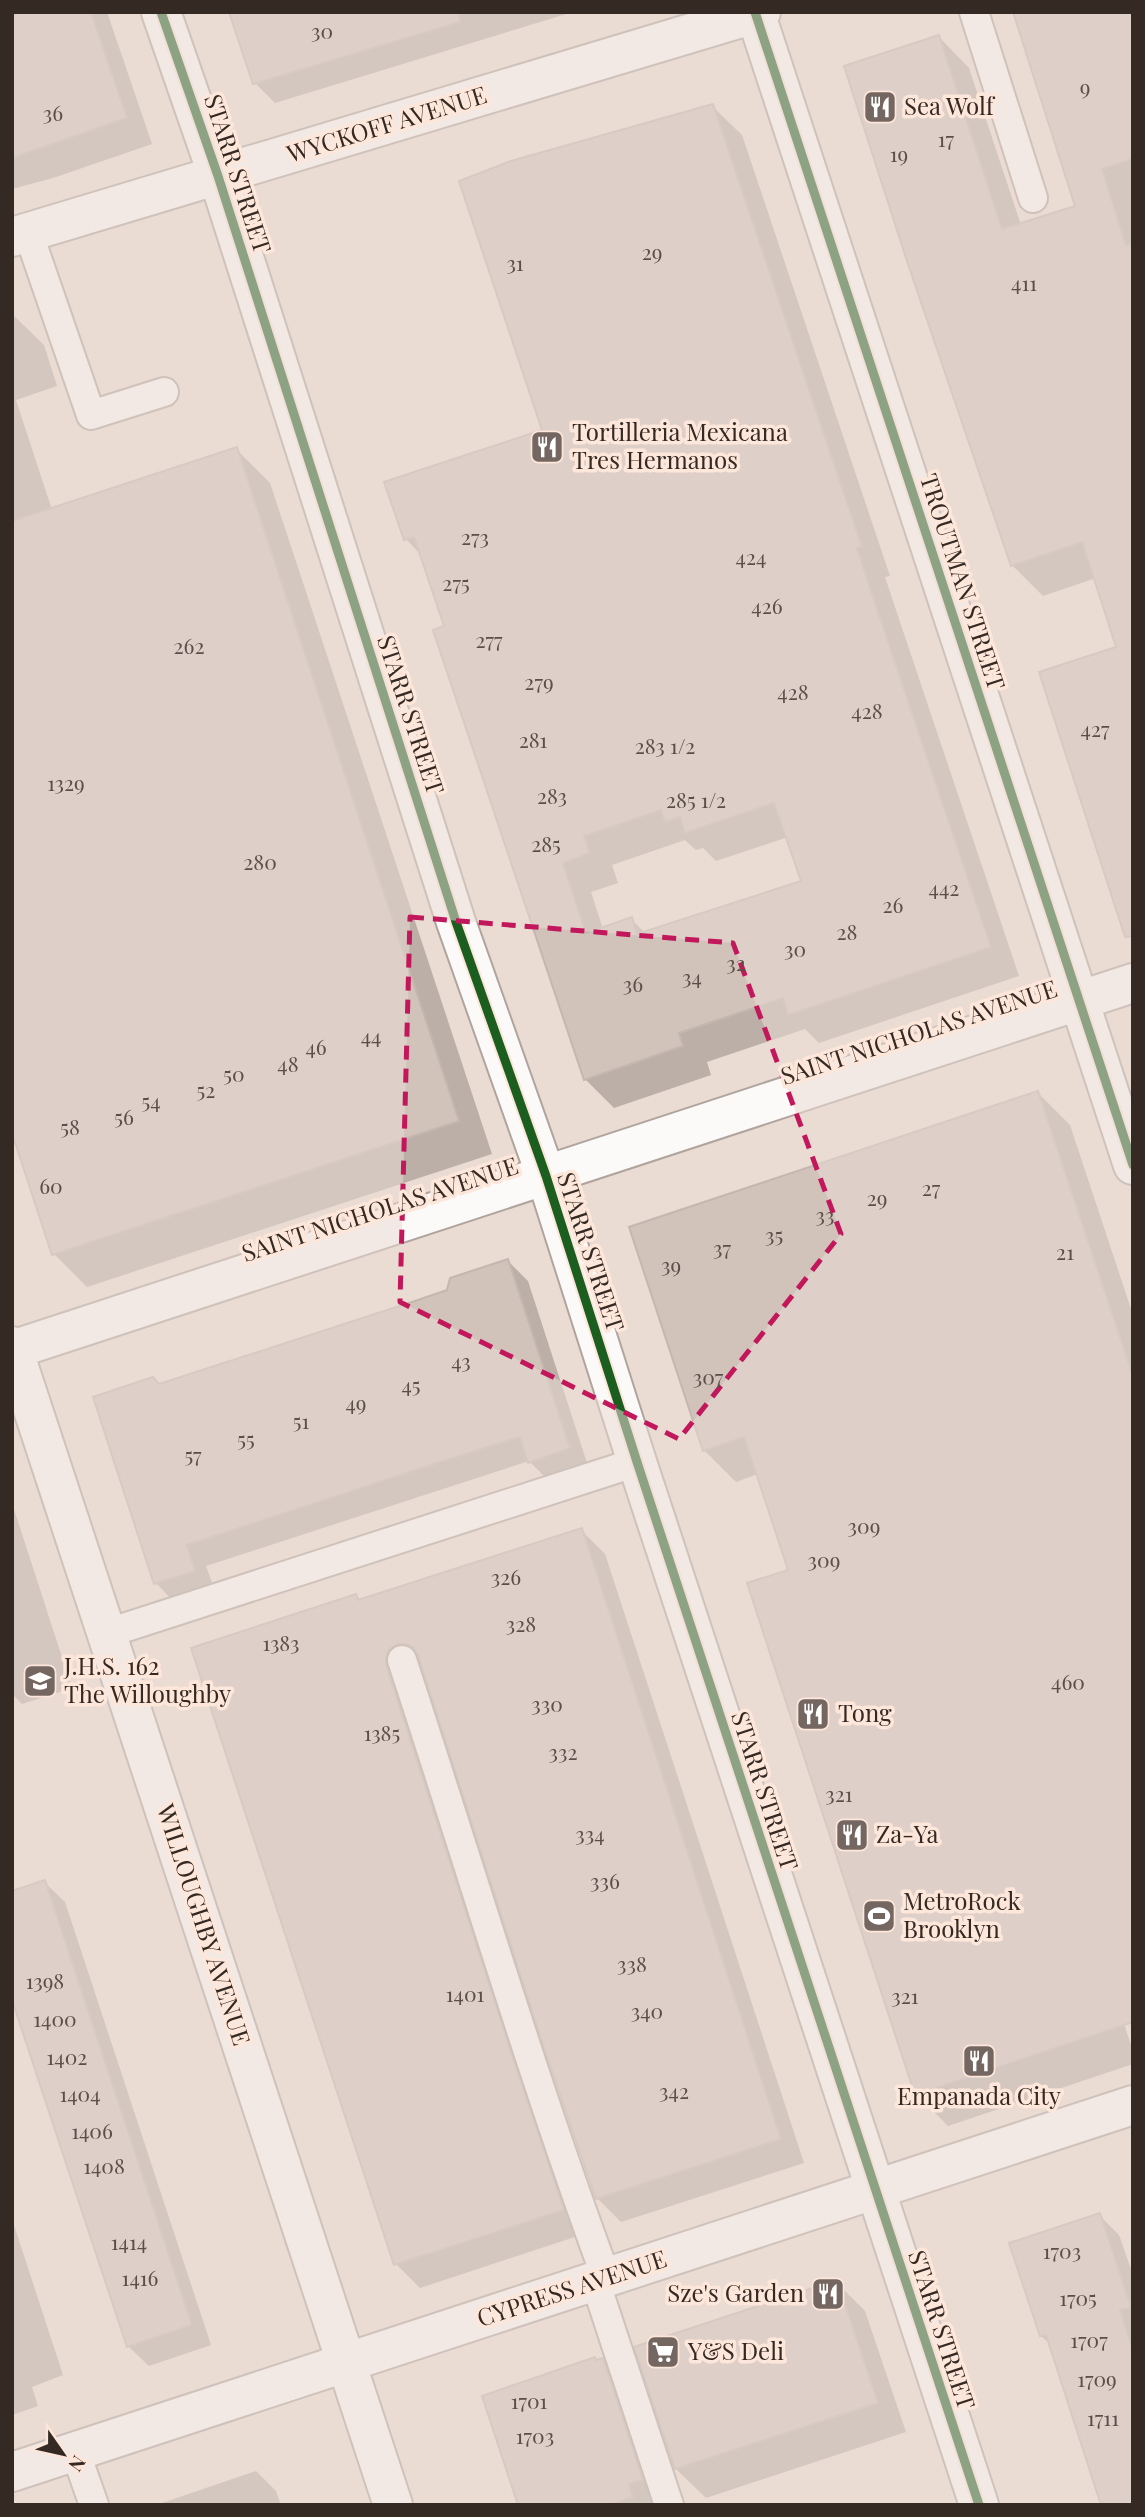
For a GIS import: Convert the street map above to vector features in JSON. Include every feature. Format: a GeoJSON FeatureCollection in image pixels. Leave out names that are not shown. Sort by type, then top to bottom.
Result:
{"type":"FeatureCollection","features":[{"type":"Feature","properties":{"kind":"street","name":"STARR STREET"},"geometry":{"type":"LineString","coordinates":[[161,12],[218,176],[456,922],[546,1176],[874,2190],[979,2505]]}},
{"type":"Feature","properties":{"kind":"street","name":"WYCKOFF AVENUE"},"geometry":{"type":"LineString","coordinates":[[20,235],[757,13]]}},
{"type":"Feature","properties":{"kind":"street","name":"TROUTMAN STREET"},"geometry":{"type":"LineString","coordinates":[[757,13],[1133,1165]]}},
{"type":"Feature","properties":{"kind":"street","name":"SAINT NICHOLAS AVENUE"},"geometry":{"type":"LineString","coordinates":[[13,1348],[1133,983]]}},
{"type":"Feature","properties":{"kind":"street","name":"WILLOUGHBY AVENUE"},"geometry":{"type":"LineString","coordinates":[[13,1348],[393,2505]]}},
{"type":"Feature","properties":{"kind":"street","name":"CYPRESS AVENUE"},"geometry":{"type":"LineString","coordinates":[[12,2472],[1133,2105]]}},
{"type":"Feature","properties":{"kind":"lane"},"geometry":{"type":"LineString","coordinates":[[974,12],[1033,198]]}},
{"type":"Feature","properties":{"kind":"lane"},"geometry":{"type":"LineString","coordinates":[[20,235],[91,415],[164,392]]}},
{"type":"Feature","properties":{"kind":"lane"},"geometry":{"type":"LineString","coordinates":[[108,1633],[637,1462]]}},
{"type":"Feature","properties":{"kind":"lane"},"geometry":{"type":"LineString","coordinates":[[402,1660],[601,2279],[669,2505]]}},
{"type":"Feature","properties":{"kind":"lane"},"geometry":{"type":"LineString","coordinates":[[75,2451],[94,2505]]}},
{"type":"Feature","properties":{"kind":"highlighted area"},"geometry":{"type":"Polygon","coordinates":[[[410,917],[733,943],[841,1234],[679,1439],[400,1302],[410,917]]]}},
{"type":"Feature","properties":{"kind":"building"},"geometry":{"type":"Polygon","coordinates":[[[12,12],[91,12],[127,118],[12,158],[12,12]]]}},
{"type":"Feature","properties":{"kind":"building"},"geometry":{"type":"Polygon","coordinates":[[[229,12],[458,12],[460,22],[253,84],[229,12]]]}},
{"type":"Feature","properties":{"kind":"building"},"geometry":{"type":"Polygon","coordinates":[[[1013,12],[1133,12],[1133,159],[1102,169],[1126,245],[1133,243],[1133,936],[1125,937],[1039,672],[1116,647],[1082,542],[1011,566],[844,66],[939,35],[1002,229],[1075,206],[1013,12]]]}},
{"type":"Feature","properties":{"kind":"building"},"geometry":{"type":"Polygon","coordinates":[[[713,104],[862,547],[857,548],[991,947],[788,1015],[783,998],[679,1033],[683,1046],[584,1080],[433,630],[444,626],[414,537],[404,540],[384,482],[542,430],[459,181],[511,161],[713,104]],[[774,803],[685,833],[680,817],[665,822],[661,810],[584,836],[590,853],[563,863],[586,933],[632,917],[637,934],[801,881],[774,803]]]}},
{"type":"Feature","properties":{"kind":"building"},"geometry":{"type":"Polygon","coordinates":[[[237,447],[459,1121],[52,1255],[12,1133],[12,521],[237,447]]]}},
{"type":"Feature","properties":{"kind":"building"},"geometry":{"type":"Polygon","coordinates":[[[1038,1091],[1133,1376],[1133,2022],[915,2095],[747,1583],[788,1570],[766,1503],[744,1437],[703,1451],[629,1227],[1038,1091]]]}},
{"type":"Feature","properties":{"kind":"building"},"geometry":{"type":"Polygon","coordinates":[[[508,1259],[570,1448],[528,1463],[520,1437],[465,1454],[187,1545],[195,1571],[154,1584],[93,1397],[153,1377],[159,1384],[415,1301],[447,1290],[450,1278],[508,1259]]]}},
{"type":"Feature","properties":{"kind":"building"},"geometry":{"type":"Polygon","coordinates":[[[582,1528],[781,2139],[596,2199],[542,2042],[418,1655],[413,1647],[398,1644],[389,1649],[386,1665],[564,2210],[394,2265],[191,1648],[356,1594],[358,1600],[582,1528]]]}},
{"type":"Feature","properties":{"kind":"building"},"geometry":{"type":"Polygon","coordinates":[[[45,1880],[192,2325],[127,2347],[12,2000],[12,1891],[45,1880]]]}},
{"type":"Feature","properties":{"kind":"building"},"geometry":{"type":"Polygon","coordinates":[[[1100,2213],[1131,2307],[1120,2310],[1133,2350],[1133,2505],[1101,2505],[1046,2335],[1040,2336],[1009,2243],[1100,2213]]]}},
{"type":"Feature","properties":{"kind":"building"},"geometry":{"type":"Polygon","coordinates":[[[837,2280],[878,2403],[675,2469],[634,2347],[837,2280]]]}},
{"type":"Feature","properties":{"kind":"building"},"geometry":{"type":"Polygon","coordinates":[[[595,2357],[596,2360],[603,2358],[643,2480],[629,2484],[633,2497],[610,2505],[518,2505],[482,2396],[595,2357]]]}},
{"type":"Feature","properties":{"kind":"cycle path"},"geometry":{"type":"LineString","coordinates":[[161,12],[218,176],[456,922],[546,1176],[979,2505]]}},
{"type":"Feature","properties":{"kind":"cycle path"},"geometry":{"type":"LineString","coordinates":[[755,12],[1133,1165]]}},
{"type":"Feature","properties":{"kind":"place","name":"Sea Wolf"},"geometry":{"type":"Point","coordinates":[880,107]}},
{"type":"Feature","properties":{"kind":"place","name":"Tortilleria Mexicana Tres Hermanos"},"geometry":{"type":"Point","coordinates":[547,447]}},
{"type":"Feature","properties":{"kind":"place","name":"J.H.S. 162 The Willoughby"},"geometry":{"type":"Point","coordinates":[40,1681]}},
{"type":"Feature","properties":{"kind":"place","name":"Tong"},"geometry":{"type":"Point","coordinates":[813,1714]}},
{"type":"Feature","properties":{"kind":"place","name":"Za-Ya"},"geometry":{"type":"Point","coordinates":[852,1835]}},
{"type":"Feature","properties":{"kind":"place","name":"MetroRock Brooklyn"},"geometry":{"type":"Point","coordinates":[879,1916]}},
{"type":"Feature","properties":{"kind":"place","name":"Empanada City"},"geometry":{"type":"Point","coordinates":[979,2061]}},
{"type":"Feature","properties":{"kind":"place","name":"Sze's Garden"},"geometry":{"type":"Point","coordinates":[828,2294]}},
{"type":"Feature","properties":{"kind":"place","name":"Y&S Deli"},"geometry":{"type":"Point","coordinates":[663,2352]}}]}
